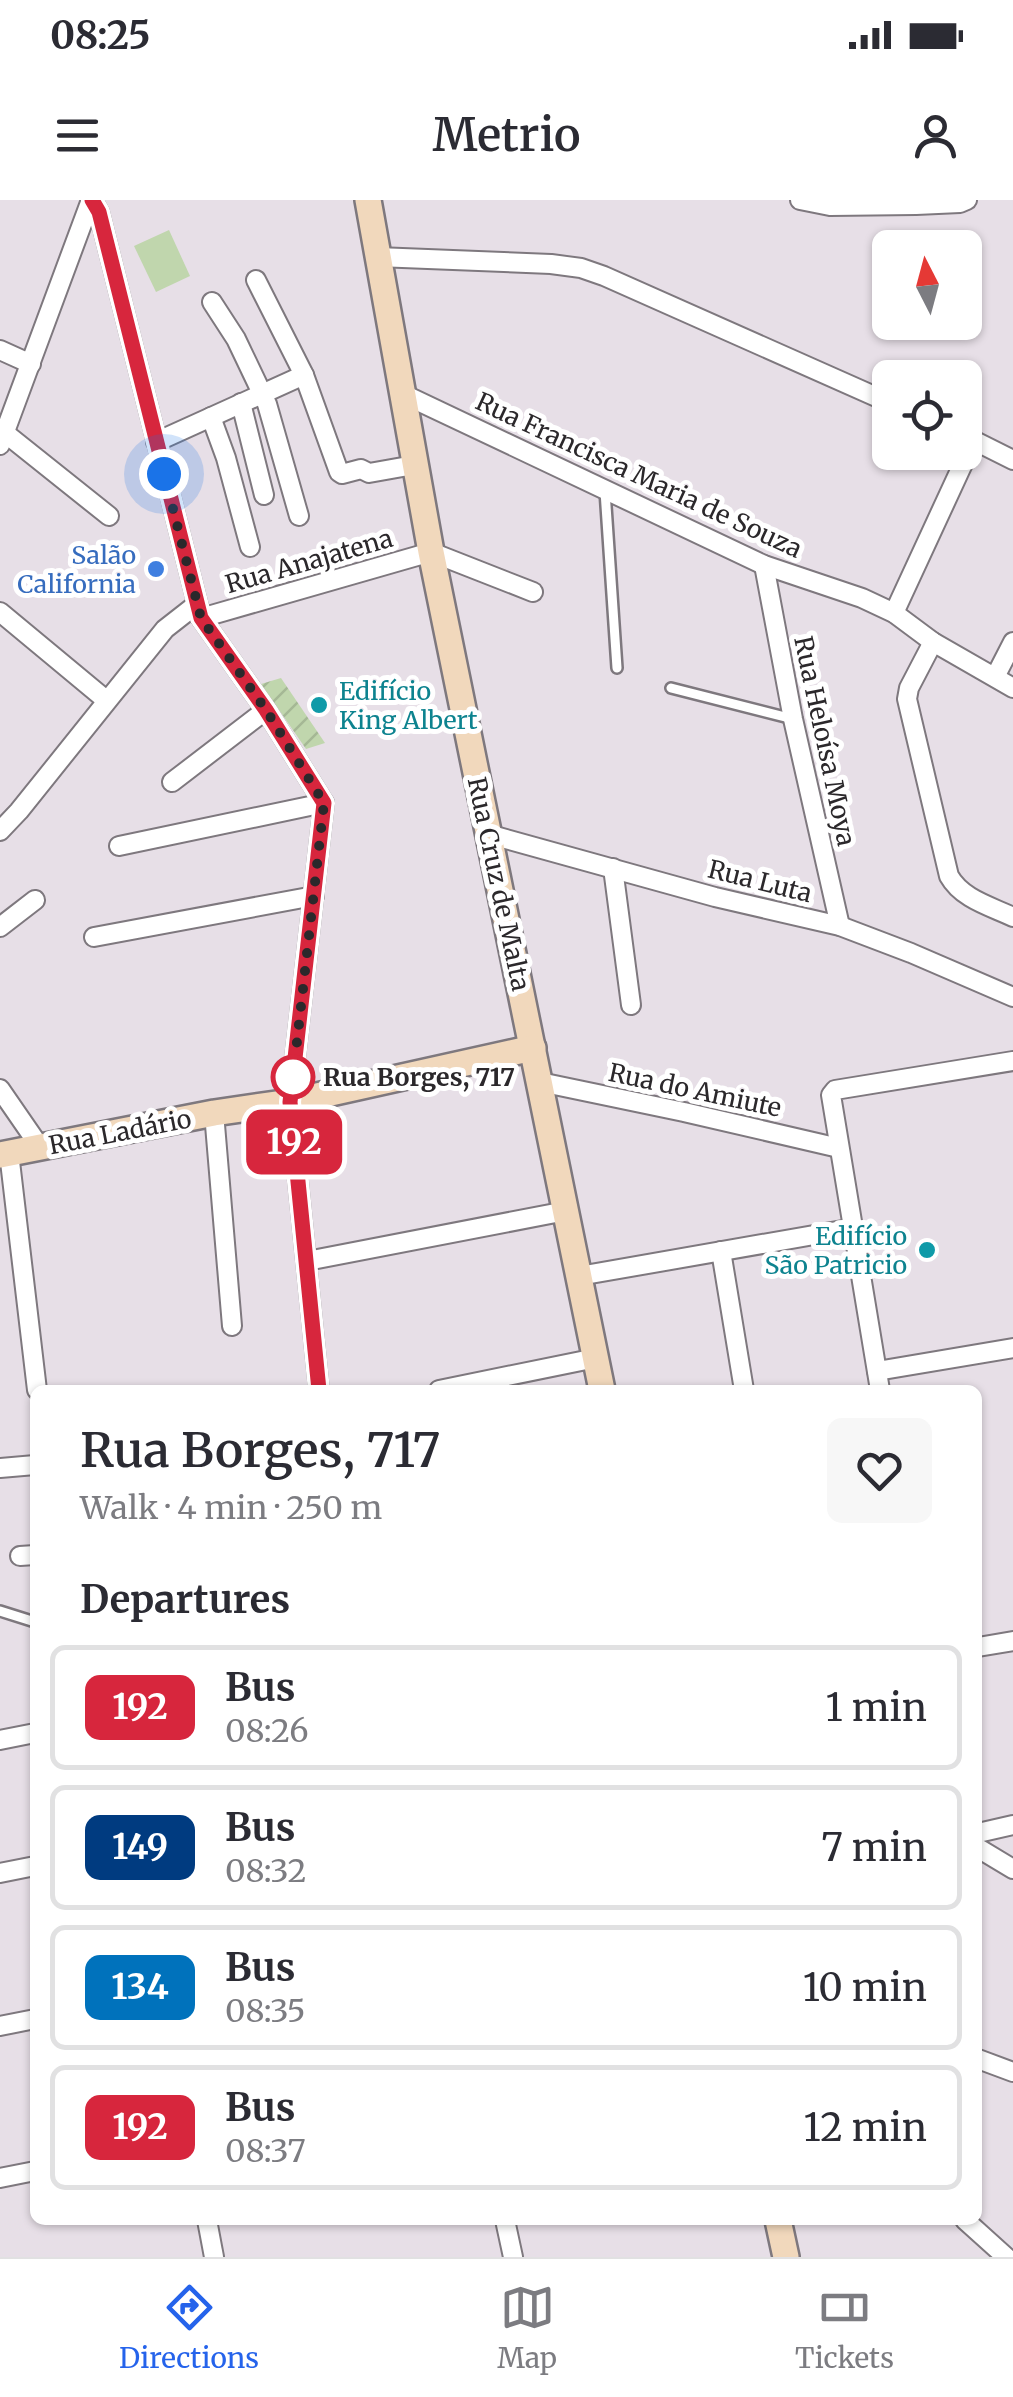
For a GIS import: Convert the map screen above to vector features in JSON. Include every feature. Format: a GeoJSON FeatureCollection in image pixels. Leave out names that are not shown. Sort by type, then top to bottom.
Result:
{"type":"FeatureCollection","features":[{"type":"Feature","properties":{"kind":"street"},"geometry":{"type":"LineString","coordinates":[[91,200],[2,439],[109,516]]}},
{"type":"Feature","properties":{"kind":"street"},"geometry":{"type":"LineString","coordinates":[[91,200],[99,212],[199,611],[324,803],[290,1102],[319,1385]]}},
{"type":"Feature","properties":{"kind":"street","name":"Rua Cruz de Malta"},"geometry":{"type":"LineString","coordinates":[[368,200],[414,466],[601,1385]]}},
{"type":"Feature","properties":{"kind":"street"},"geometry":{"type":"LineString","coordinates":[[800,200],[830,206],[967,200]]}},
{"type":"Feature","properties":{"kind":"street"},"geometry":{"type":"LineString","coordinates":[[378,258],[581,268],[872,395]]}},
{"type":"Feature","properties":{"kind":"street"},"geometry":{"type":"LineString","coordinates":[[256,280],[304,375],[339,472],[361,469],[369,473],[414,466]]}},
{"type":"Feature","properties":{"kind":"street"},"geometry":{"type":"LineString","coordinates":[[212,302],[236,339],[267,404],[299,516]]}},
{"type":"Feature","properties":{"kind":"street"},"geometry":{"type":"LineString","coordinates":[[0,350],[32,364]]}},
{"type":"Feature","properties":{"kind":"street"},"geometry":{"type":"LineString","coordinates":[[156,442],[304,375]]}},
{"type":"Feature","properties":{"kind":"street","name":"Rua Francisca Maria de Souza"},"geometry":{"type":"LineString","coordinates":[[401,393],[764,565],[894,613],[933,642],[1013,688]]}},
{"type":"Feature","properties":{"kind":"street"},"geometry":{"type":"LineString","coordinates":[[241,403],[264,495]]}},
{"type":"Feature","properties":{"kind":"street"},"geometry":{"type":"LineString","coordinates":[[211,416],[250,547]]}},
{"type":"Feature","properties":{"kind":"street"},"geometry":{"type":"LineString","coordinates":[[982,444],[1013,460]]}},
{"type":"Feature","properties":{"kind":"street"},"geometry":{"type":"LineString","coordinates":[[894,613],[955,470]]}},
{"type":"Feature","properties":{"kind":"street"},"geometry":{"type":"LineString","coordinates":[[431,552],[533,592]]}},
{"type":"Feature","properties":{"kind":"street","name":"Rua Anajatena"},"geometry":{"type":"LineString","coordinates":[[199,611],[431,552]]}},
{"type":"Feature","properties":{"kind":"street","name":"Rua Heloísa Moya"},"geometry":{"type":"LineString","coordinates":[[764,565],[793,719],[840,926]]}},
{"type":"Feature","properties":{"kind":"street"},"geometry":{"type":"LineString","coordinates":[[0,832],[165,628],[199,611]]}},
{"type":"Feature","properties":{"kind":"street"},"geometry":{"type":"LineString","coordinates":[[0,612],[106,700]]}},
{"type":"Feature","properties":{"kind":"street"},"geometry":{"type":"LineString","coordinates":[[933,642],[907,699],[949,876],[963,894],[1013,917]]}},
{"type":"Feature","properties":{"kind":"street"},"geometry":{"type":"LineString","coordinates":[[995,677],[1013,642]]}},
{"type":"Feature","properties":{"kind":"street"},"geometry":{"type":"LineString","coordinates":[[172,782],[266,710]]}},
{"type":"Feature","properties":{"kind":"street"},"geometry":{"type":"LineString","coordinates":[[119,846],[324,803]]}},
{"type":"Feature","properties":{"kind":"street","name":"Rua Luta"},"geometry":{"type":"LineString","coordinates":[[488,834],[840,926],[1013,997]]}},
{"type":"Feature","properties":{"kind":"street"},"geometry":{"type":"LineString","coordinates":[[613,868],[630,1005]]}},
{"type":"Feature","properties":{"kind":"street"},"geometry":{"type":"LineString","coordinates":[[94,937],[314,896]]}},
{"type":"Feature","properties":{"kind":"street"},"geometry":{"type":"LineString","coordinates":[[0,927],[35,900]]}},
{"type":"Feature","properties":{"kind":"street","name":"Rua Ladário"},"geometry":{"type":"LineString","coordinates":[[4,1154],[290,1102],[533,1048]]}},
{"type":"Feature","properties":{"kind":"street"},"geometry":{"type":"LineString","coordinates":[[1013,1061],[832,1092],[878,1380],[1013,1348]]}},
{"type":"Feature","properties":{"kind":"street","name":"Rua do Amiute"},"geometry":{"type":"LineString","coordinates":[[540,1082],[839,1148]]}},
{"type":"Feature","properties":{"kind":"street"},"geometry":{"type":"LineString","coordinates":[[0,1089],[40,1147]]}},
{"type":"Feature","properties":{"kind":"street"},"geometry":{"type":"LineString","coordinates":[[214,1113],[232,1326]]}},
{"type":"Feature","properties":{"kind":"street"},"geometry":{"type":"LineString","coordinates":[[4,1154],[36,1385]]}},
{"type":"Feature","properties":{"kind":"street"},"geometry":{"type":"LineString","coordinates":[[307,1260],[566,1212]]}},
{"type":"Feature","properties":{"kind":"street"},"geometry":{"type":"LineString","coordinates":[[580,1276],[854,1228]]}},
{"type":"Feature","properties":{"kind":"street"},"geometry":{"type":"LineString","coordinates":[[722,1251],[743,1385]]}},
{"type":"Feature","properties":{"kind":"street"},"geometry":{"type":"LineString","coordinates":[[468,1385],[596,1358]]}},
{"type":"Feature","properties":{"kind":"street"},"geometry":{"type":"LineString","coordinates":[[0,1468],[30,1465]]}},
{"type":"Feature","properties":{"kind":"street"},"geometry":{"type":"LineString","coordinates":[[982,1646],[1013,1641]]}},
{"type":"Feature","properties":{"kind":"street"},"geometry":{"type":"LineString","coordinates":[[0,1740],[30,1734]]}},
{"type":"Feature","properties":{"kind":"street"},"geometry":{"type":"LineString","coordinates":[[982,1832],[1013,1825]]}},
{"type":"Feature","properties":{"kind":"street"},"geometry":{"type":"LineString","coordinates":[[982,1850],[1013,1869]]}},
{"type":"Feature","properties":{"kind":"street"},"geometry":{"type":"LineString","coordinates":[[0,1873],[30,1867]]}},
{"type":"Feature","properties":{"kind":"street"},"geometry":{"type":"LineString","coordinates":[[0,2026],[30,2020]]}},
{"type":"Feature","properties":{"kind":"street"},"geometry":{"type":"LineString","coordinates":[[982,2060],[1013,2072]]}},
{"type":"Feature","properties":{"kind":"street"},"geometry":{"type":"LineString","coordinates":[[0,2178],[30,2173]]}},
{"type":"Feature","properties":{"kind":"street"},"geometry":{"type":"LineString","coordinates":[[208,2225],[214,2257]]}},
{"type":"Feature","properties":{"kind":"street"},"geometry":{"type":"LineString","coordinates":[[507,2225],[513,2257]]}},
{"type":"Feature","properties":{"kind":"street"},"geometry":{"type":"LineString","coordinates":[[779,2225],[786,2257]]}},
{"type":"Feature","properties":{"kind":"street"},"geometry":{"type":"LineString","coordinates":[[971,2225],[1006,2257]]}},
{"type":"Feature","properties":{"kind":"lane"},"geometry":{"type":"LineString","coordinates":[[605,488],[617,668]]}},
{"type":"Feature","properties":{"kind":"lane"},"geometry":{"type":"LineString","coordinates":[[671,688],[793,719]]}},
{"type":"Feature","properties":{"kind":"lane"},"geometry":{"type":"LineString","coordinates":[[0,1611],[30,1620]]}},
{"type":"Feature","properties":{"kind":"green space"},"geometry":{"type":"Polygon","coordinates":[[[169,230],[190,276],[156,292],[134,246],[169,230]]]}},
{"type":"Feature","properties":{"kind":"green space"},"geometry":{"type":"Polygon","coordinates":[[[281,678],[325,743],[306,749],[261,684],[281,678]]]}},
{"type":"Feature","properties":{"kind":"bus line","name":"192"},"geometry":{"type":"LineString","coordinates":[[92,200],[99,212],[201,618],[266,710],[324,803],[290,1102],[319,1385]]}},
{"type":"Feature","properties":{"kind":"place","name":"Salão California"},"geometry":{"type":"Point","coordinates":[156,569]}},
{"type":"Feature","properties":{"kind":"place","name":"Edifício King Albert"},"geometry":{"type":"Point","coordinates":[319,705]}},
{"type":"Feature","properties":{"kind":"place","name":"Rua Borges, 717"},"geometry":{"type":"Point","coordinates":[293,1077]}},
{"type":"Feature","properties":{"kind":"place","name":"Edifício São Patricio"},"geometry":{"type":"Point","coordinates":[927,1250]}},
{"type":"Feature","properties":{"kind":"route"},"geometry":{"type":"LineString","coordinates":[[164,474],[201,618],[266,710],[324,803],[293,1077]]}}]}
